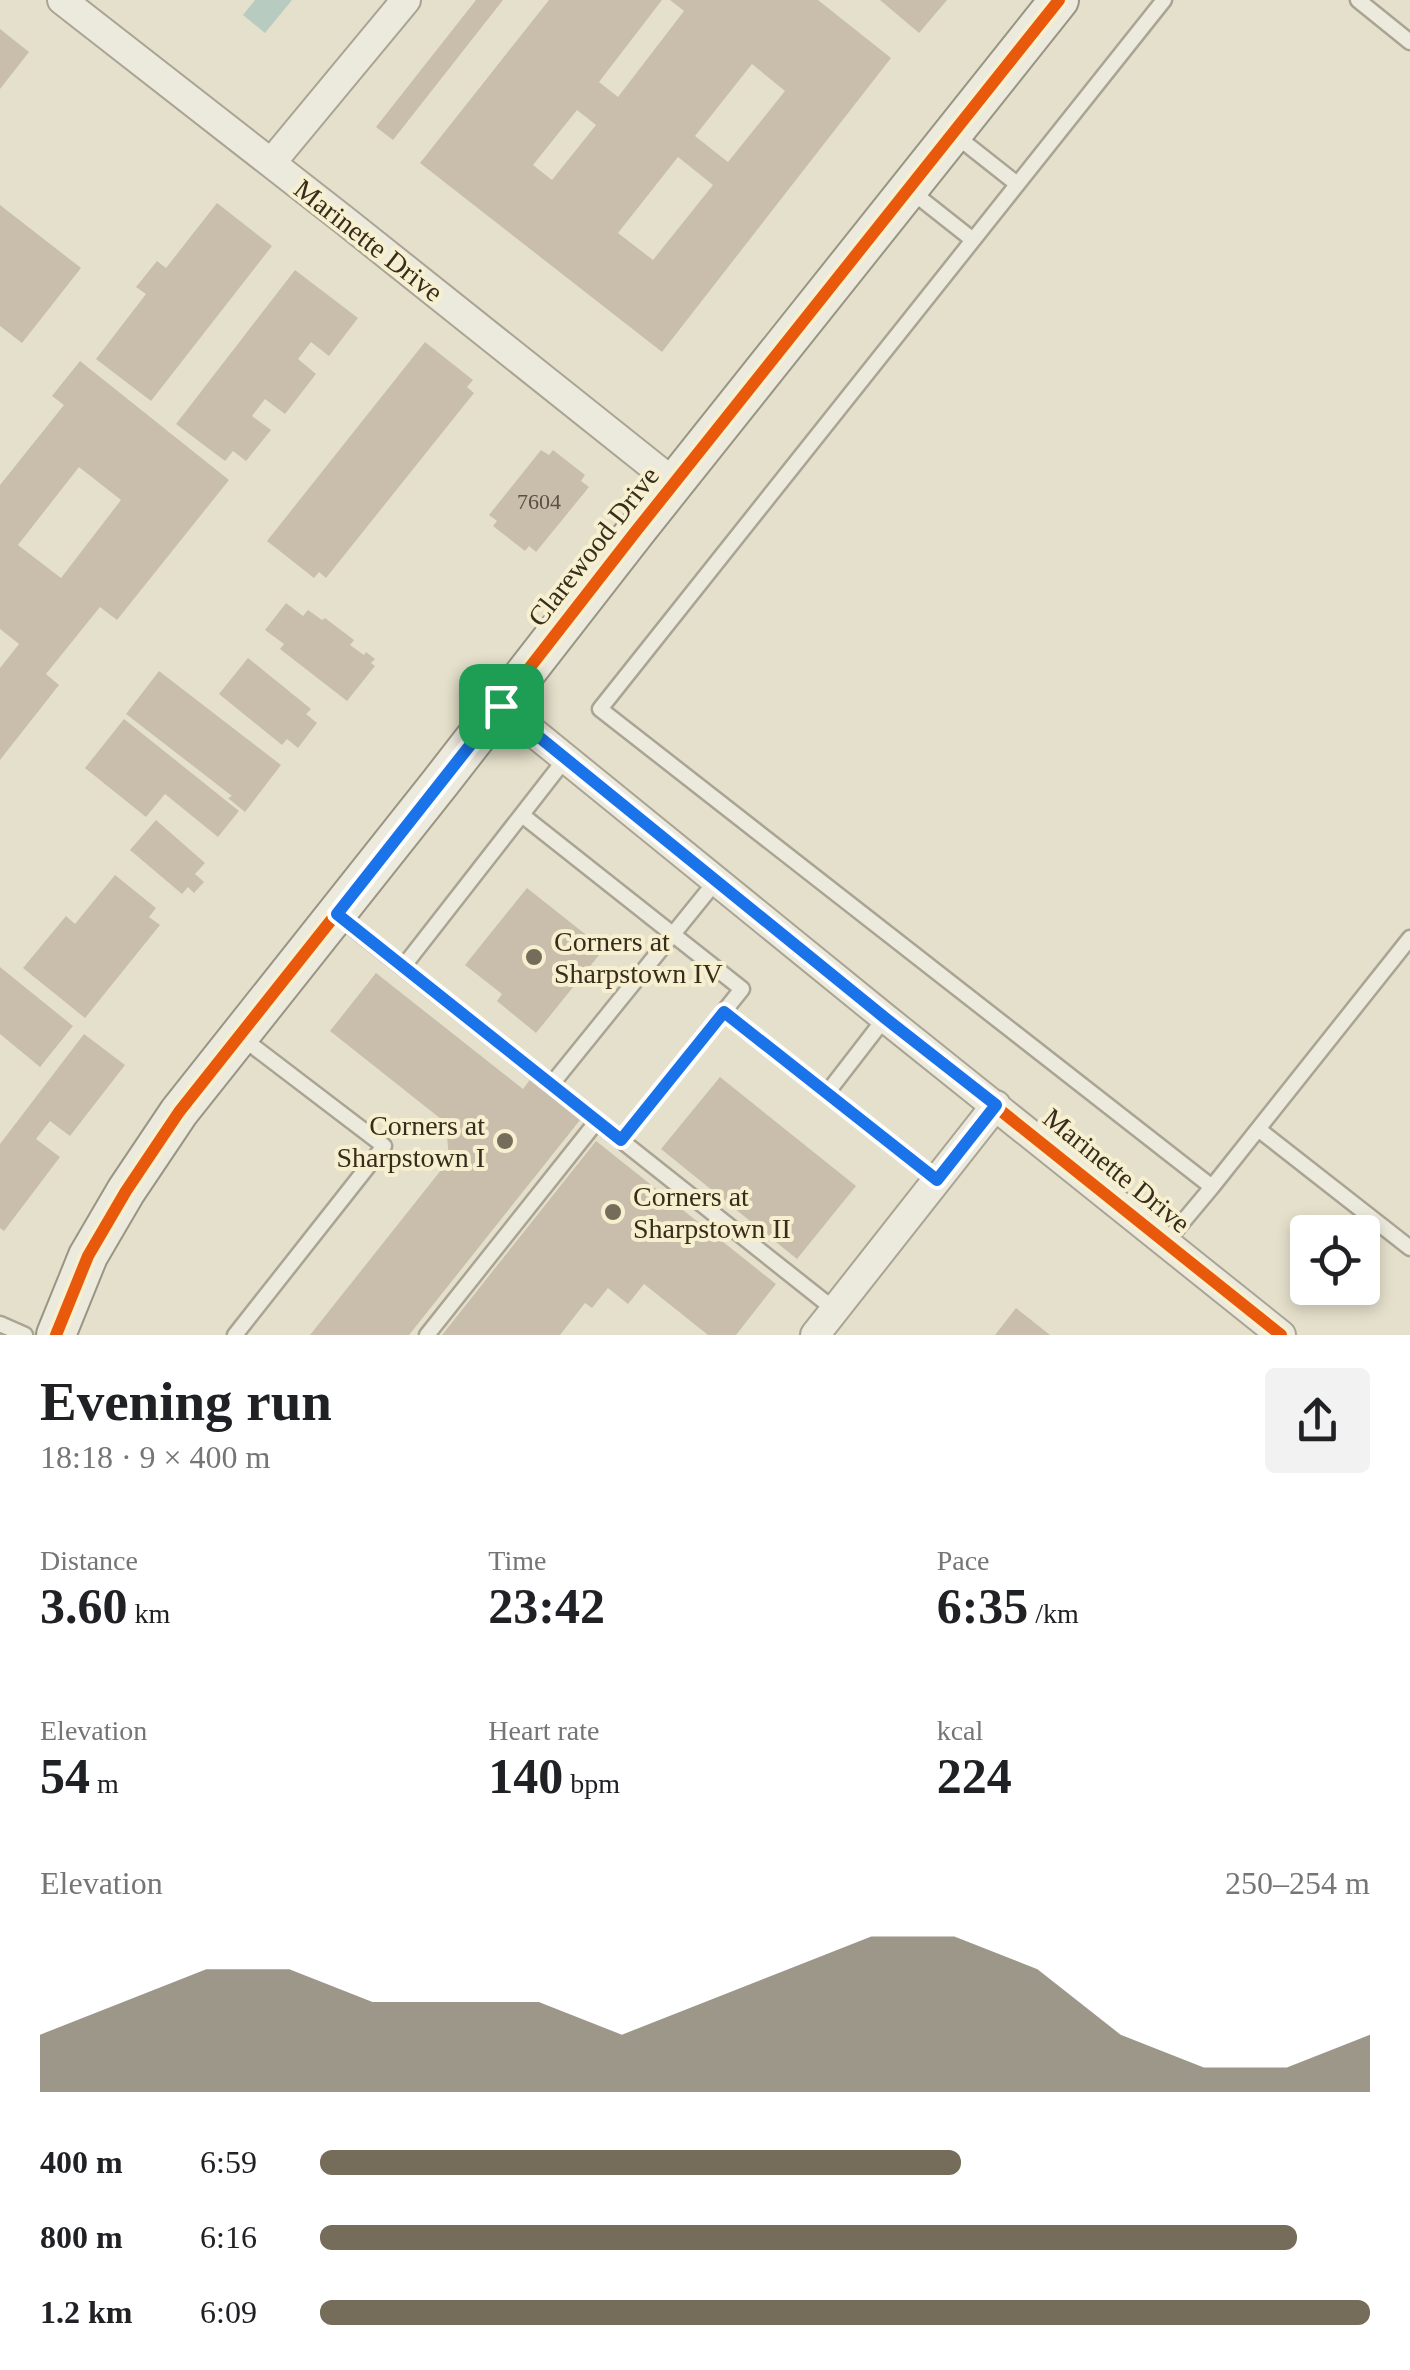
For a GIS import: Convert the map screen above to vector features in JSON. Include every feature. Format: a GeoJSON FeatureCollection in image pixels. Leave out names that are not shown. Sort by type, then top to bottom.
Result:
{"type":"FeatureCollection","features":[{"type":"Feature","properties":{"kind":"street","name":"Marinette Drive"},"geometry":{"type":"LineString","coordinates":[[62,0],[674,483]]}},
{"type":"Feature","properties":{"kind":"street"},"geometry":{"type":"LineString","coordinates":[[272,163],[406,0]]}},
{"type":"Feature","properties":{"kind":"street","name":"Clarewood Drive"},"geometry":{"type":"LineString","coordinates":[[56,1335],[88,1256],[179,1112],[1059,0]]}},
{"type":"Feature","properties":{"kind":"street","name":"Marinette Drive"},"geometry":{"type":"LineString","coordinates":[[501,706],[1282,1335]]}},
{"type":"Feature","properties":{"kind":"street"},"geometry":{"type":"LineString","coordinates":[[815,1335],[996,1105]]}},
{"type":"Feature","properties":{"kind":"lane"},"geometry":{"type":"LineString","coordinates":[[1164,0],[600,708],[1212,1188]]}},
{"type":"Feature","properties":{"kind":"lane"},"geometry":{"type":"LineString","coordinates":[[1358,0],[1410,42]]}},
{"type":"Feature","properties":{"kind":"lane"},"geometry":{"type":"LineString","coordinates":[[1377,15],[1389,0]]}},
{"type":"Feature","properties":{"kind":"lane"},"geometry":{"type":"LineString","coordinates":[[953,132],[1017,184]]}},
{"type":"Feature","properties":{"kind":"lane"},"geometry":{"type":"LineString","coordinates":[[908,188],[973,240]]}},
{"type":"Feature","properties":{"kind":"lane"},"geometry":{"type":"LineString","coordinates":[[403,967],[566,758]]}},
{"type":"Feature","properties":{"kind":"lane"},"geometry":{"type":"LineString","coordinates":[[522,815],[742,989],[621,1140]]}},
{"type":"Feature","properties":{"kind":"lane"},"geometry":{"type":"LineString","coordinates":[[551,1084],[716,880]]}},
{"type":"Feature","properties":{"kind":"lane"},"geometry":{"type":"LineString","coordinates":[[337,914],[835,1310]]}},
{"type":"Feature","properties":{"kind":"lane"},"geometry":{"type":"LineString","coordinates":[[1166,1242],[1410,938]]}},
{"type":"Feature","properties":{"kind":"lane"},"geometry":{"type":"LineString","coordinates":[[724,1012],[937,1180]]}},
{"type":"Feature","properties":{"kind":"lane"},"geometry":{"type":"LineString","coordinates":[[826,1093],[885,1018]]}},
{"type":"Feature","properties":{"kind":"lane"},"geometry":{"type":"LineString","coordinates":[[234,1335],[384,1146],[240,1036]]}},
{"type":"Feature","properties":{"kind":"lane"},"geometry":{"type":"LineString","coordinates":[[427,1335],[597,1121]]}},
{"type":"Feature","properties":{"kind":"lane"},"geometry":{"type":"LineString","coordinates":[[1258,1129],[1410,1248]]}},
{"type":"Feature","properties":{"kind":"lane"},"geometry":{"type":"LineString","coordinates":[[0,1324],[24,1335]]}},
{"type":"Feature","properties":{"kind":"shaded area"},"geometry":{"type":"Polygon","coordinates":[[[255,0],[292,0],[265,33],[243,15],[255,0]]]}},
{"type":"Feature","properties":{"kind":"building"},"geometry":{"type":"Polygon","coordinates":[[[476,0],[503,0],[393,140],[376,127],[476,0]]]}},
{"type":"Feature","properties":{"kind":"building"},"geometry":{"type":"Polygon","coordinates":[[[549,0],[662,0],[599,82],[618,97],[684,11],[670,0],[818,0],[891,58],[662,352],[420,163],[549,0]],[[752,64],[695,136],[728,162],[785,91],[752,64]],[[577,110],[533,165],[552,180],[596,125],[577,110]],[[678,157],[618,233],[653,260],[713,185],[678,157]]]}},
{"type":"Feature","properties":{"kind":"building"},"geometry":{"type":"Polygon","coordinates":[[[880,0],[947,0],[919,33],[880,0]]]}},
{"type":"Feature","properties":{"kind":"building"},"geometry":{"type":"Polygon","coordinates":[[[0,29],[29,52],[0,89],[0,29]]]}},
{"type":"Feature","properties":{"kind":"building"},"geometry":{"type":"Polygon","coordinates":[[[217,203],[272,246],[151,401],[96,359],[146,294],[136,287],[157,261],[166,268],[217,203]]]}},
{"type":"Feature","properties":{"kind":"building"},"geometry":{"type":"Polygon","coordinates":[[[0,205],[81,268],[22,343],[0,326],[0,205]]]}},
{"type":"Feature","properties":{"kind":"building"},"geometry":{"type":"Polygon","coordinates":[[[295,270],[358,318],[329,356],[311,342],[298,359],[316,374],[285,414],[265,399],[252,416],[271,430],[246,461],[233,451],[225,461],[176,424],[295,270]]]}},
{"type":"Feature","properties":{"kind":"building"},"geometry":{"type":"Polygon","coordinates":[[[425,342],[473,380],[467,387],[474,393],[326,578],[319,572],[314,578],[267,541],[425,342]]]}},
{"type":"Feature","properties":{"kind":"building"},"geometry":{"type":"Polygon","coordinates":[[[80,361],[229,480],[117,620],[100,607],[46,674],[59,685],[0,760],[0,668],[19,644],[0,629],[0,485],[64,405],[52,396],[80,361]],[[79,467],[18,545],[61,578],[121,500],[79,467]]]}},
{"type":"Feature","properties":{"kind":"building"},"geometry":{"type":"Polygon","coordinates":[[[541,450],[549,455],[553,450],[585,475],[581,481],[589,487],[536,552],[529,546],[525,551],[493,526],[497,521],[489,515],[541,450]]]}},
{"type":"Feature","properties":{"kind":"building"},"geometry":{"type":"Polygon","coordinates":[[[286,603],[303,616],[308,610],[322,620],[325,618],[354,640],[350,645],[375,659],[371,663],[375,666],[347,701],[280,649],[284,644],[265,630],[286,603]]]}},
{"type":"Feature","properties":{"kind":"building"},"geometry":{"type":"Polygon","coordinates":[[[248,658],[311,709],[306,714],[317,723],[298,748],[287,739],[282,745],[219,694],[248,658]]]}},
{"type":"Feature","properties":{"kind":"building"},"geometry":{"type":"Polygon","coordinates":[[[159,671],[281,765],[245,812],[228,798],[232,796],[126,714],[159,671]]]}},
{"type":"Feature","properties":{"kind":"building"},"geometry":{"type":"Polygon","coordinates":[[[124,719],[239,811],[218,837],[165,794],[146,817],[85,768],[124,719]]]}},
{"type":"Feature","properties":{"kind":"building"},"geometry":{"type":"Polygon","coordinates":[[[156,820],[205,863],[195,874],[204,882],[194,893],[188,887],[182,894],[130,850],[156,820]]]}},
{"type":"Feature","properties":{"kind":"building"},"geometry":{"type":"Polygon","coordinates":[[[115,875],[156,908],[149,917],[160,925],[85,1018],[23,968],[66,916],[75,924],[115,875]]]}},
{"type":"Feature","properties":{"kind":"building","name":"Corners at Sharpstown IV"},"geometry":{"type":"Polygon","coordinates":[[[527,888],[604,949],[536,1033],[497,1001],[502,994],[465,965],[527,888]]]}},
{"type":"Feature","properties":{"kind":"building"},"geometry":{"type":"Polygon","coordinates":[[[0,967],[73,1026],[40,1067],[0,1034],[0,967]]]}},
{"type":"Feature","properties":{"kind":"building","name":"Corners at Sharpstown I"},"geometry":{"type":"Polygon","coordinates":[[[376,973],[523,1089],[534,1074],[584,1115],[409,1335],[310,1335],[449,1160],[446,1123],[330,1031],[376,973]]]}},
{"type":"Feature","properties":{"kind":"building"},"geometry":{"type":"Polygon","coordinates":[[[84,1034],[125,1065],[70,1136],[50,1121],[36,1139],[60,1157],[4,1231],[0,1228],[0,1144],[84,1034]]]}},
{"type":"Feature","properties":{"kind":"building"},"geometry":{"type":"Polygon","coordinates":[[[720,1077],[856,1186],[797,1259],[661,1149],[720,1077]]]}},
{"type":"Feature","properties":{"kind":"building","name":"Corners at Sharpstown II"},"geometry":{"type":"Polygon","coordinates":[[[596,1141],[776,1284],[736,1335],[708,1335],[644,1284],[628,1304],[608,1288],[592,1308],[585,1303],[560,1335],[442,1335],[596,1141]]]}},
{"type":"Feature","properties":{"kind":"building"},"geometry":{"type":"Polygon","coordinates":[[[1016,1308],[1050,1335],[995,1335],[1016,1308]]]}},
{"type":"Feature","properties":{"kind":"cycle path"},"geometry":{"type":"LineString","coordinates":[[56,1335],[88,1256],[179,1112],[1059,0]]}},
{"type":"Feature","properties":{"kind":"cycle path"},"geometry":{"type":"LineString","coordinates":[[501,706],[1281,1335]]}},
{"type":"Feature","properties":{"kind":"place","name":"Corners at Sharpstown IV"},"geometry":{"type":"Point","coordinates":[534,957]}},
{"type":"Feature","properties":{"kind":"place","name":"Corners at Sharpstown I"},"geometry":{"type":"Point","coordinates":[505,1141]}},
{"type":"Feature","properties":{"kind":"place","name":"Corners at Sharpstown II"},"geometry":{"type":"Point","coordinates":[613,1212]}},
{"type":"Feature","properties":{"kind":"route"},"geometry":{"type":"LineString","coordinates":[[501,706],[996,1105],[937,1180],[724,1012],[621,1140],[337,914],[501,706]]}}]}
